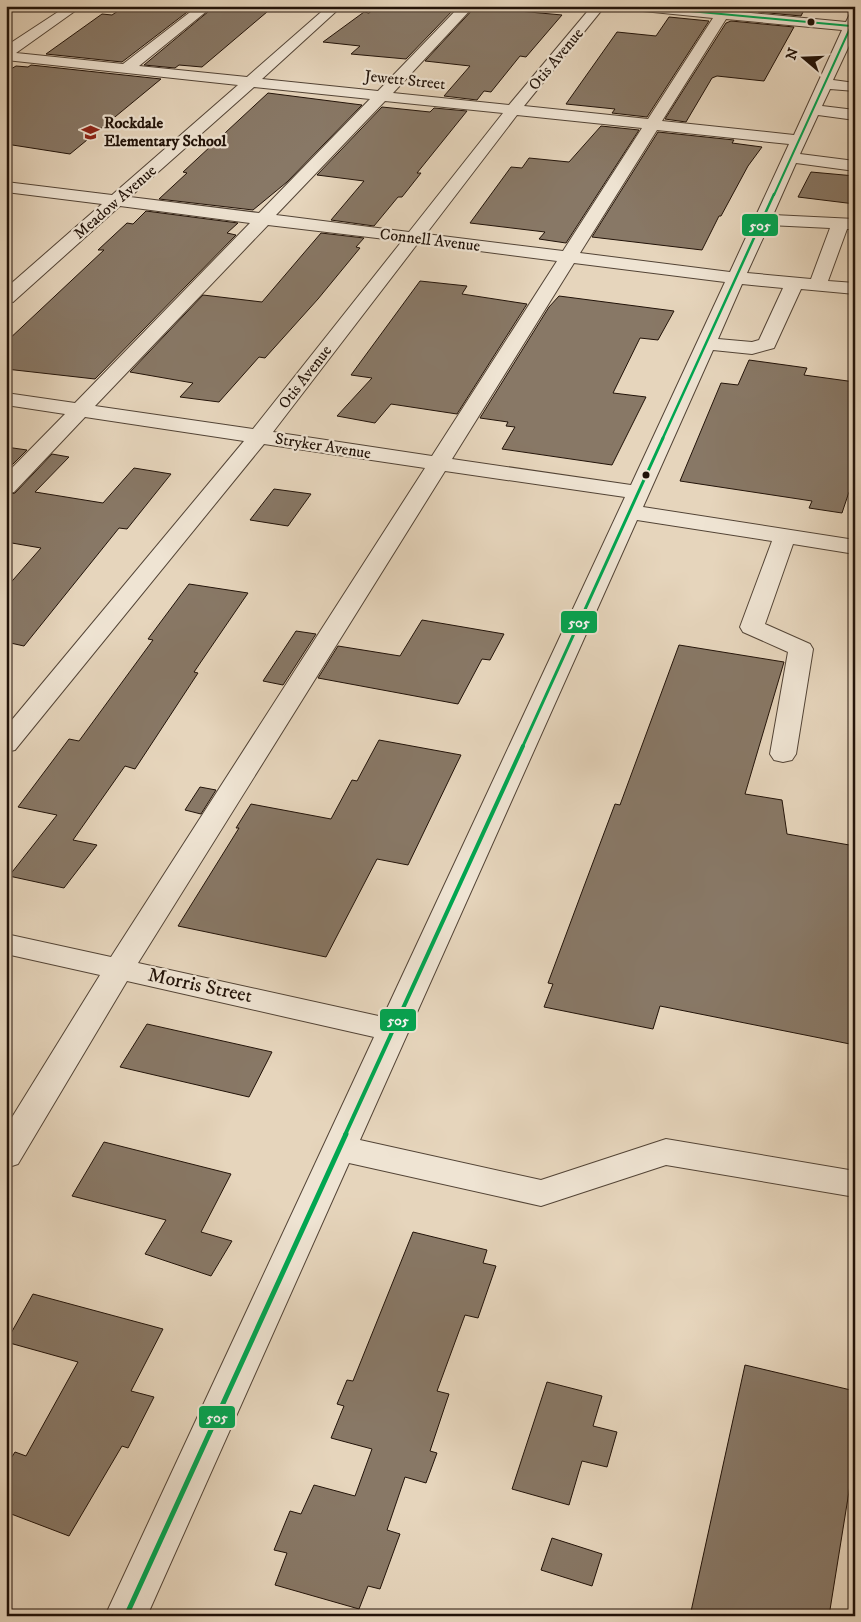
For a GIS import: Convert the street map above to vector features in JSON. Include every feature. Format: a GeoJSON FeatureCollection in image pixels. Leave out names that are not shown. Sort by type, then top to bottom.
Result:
{"type":"FeatureCollection","features":[{"type":"Feature","properties":{"kind":"street"},"geometry":{"type":"LineString","coordinates":[[6,54],[76,6]]}},
{"type":"Feature","properties":{"kind":"street"},"geometry":{"type":"LineString","coordinates":[[127,68],[207,6]]}},
{"type":"Feature","properties":{"kind":"street","name":"Meadow Avenue"},"geometry":{"type":"LineString","coordinates":[[6,298],[336,6]]}},
{"type":"Feature","properties":{"kind":"street"},"geometry":{"type":"LineString","coordinates":[[6,487],[468,6]]}},
{"type":"Feature","properties":{"kind":"street","name":"Otis Avenue"},"geometry":{"type":"LineString","coordinates":[[6,744],[259,436],[514,109],[599,6]]}},
{"type":"Feature","properties":{"kind":"street"},"geometry":{"type":"LineString","coordinates":[[126,1616],[853,23],[633,6]]}},
{"type":"Feature","properties":{"kind":"street"},"geometry":{"type":"LineString","coordinates":[[6,1155],[120,968],[722,14]]}},
{"type":"Feature","properties":{"kind":"street"},"geometry":{"type":"LineString","coordinates":[[15,27],[40,30]]}},
{"type":"Feature","properties":{"kind":"street","name":"Jewett Street"},"geometry":{"type":"LineString","coordinates":[[6,54],[799,140]]}},
{"type":"Feature","properties":{"kind":"street"},"geometry":{"type":"LineString","coordinates":[[825,84],[850,86],[848,98],[855,99]]}},
{"type":"Feature","properties":{"kind":"street"},"geometry":{"type":"LineString","coordinates":[[813,110],[855,115]]}},
{"type":"Feature","properties":{"kind":"street"},"geometry":{"type":"LineString","coordinates":[[791,158],[855,166]]}},
{"type":"Feature","properties":{"kind":"street","name":"Connell Avenue"},"geometry":{"type":"LineString","coordinates":[[6,187],[738,278],[855,289]]}},
{"type":"Feature","properties":{"kind":"street"},"geometry":{"type":"LineString","coordinates":[[763,220],[848,223],[818,285]]}},
{"type":"Feature","properties":{"kind":"street"},"geometry":{"type":"LineString","coordinates":[[707,344],[752,348],[766,344],[795,282]]}},
{"type":"Feature","properties":{"kind":"street","name":"Stryker Avenue"},"geometry":{"type":"LineString","coordinates":[[6,399],[438,464],[635,503],[785,536],[855,547]]}},
{"type":"Feature","properties":{"kind":"street"},"geometry":{"type":"LineString","coordinates":[[782,754],[801,650],[752,627],[785,536]]}},
{"type":"Feature","properties":{"kind":"street","name":"Morris Street"},"geometry":{"type":"LineString","coordinates":[[6,944],[394,1030]]}},
{"type":"Feature","properties":{"kind":"street"},"geometry":{"type":"LineString","coordinates":[[339,1148],[541,1193],[666,1152],[855,1184]]}},
{"type":"Feature","properties":{"kind":"building"},"geometry":{"type":"Polygon","coordinates":[[[159,6],[195,6],[122,62],[46,54],[102,14],[112,15],[124,7],[159,11],[159,6]]]}},
{"type":"Feature","properties":{"kind":"building"},"geometry":{"type":"Polygon","coordinates":[[[215,6],[274,6],[202,67],[179,65],[175,68],[144,65],[215,6]]]}},
{"type":"Feature","properties":{"kind":"building"},"geometry":{"type":"Polygon","coordinates":[[[389,6],[457,6],[406,59],[351,54],[360,46],[323,42],[364,12],[369,13],[374,9],[384,11],[389,6]]]}},
{"type":"Feature","properties":{"kind":"building"},"geometry":{"type":"Polygon","coordinates":[[[762,6],[806,6],[801,16],[758,12],[762,6]]]}},
{"type":"Feature","properties":{"kind":"building"},"geometry":{"type":"Polygon","coordinates":[[[475,7],[562,15],[526,57],[520,56],[491,92],[484,91],[477,100],[444,96],[470,66],[425,61],[475,7]]]}},
{"type":"Feature","properties":{"kind":"building"},"geometry":{"type":"Polygon","coordinates":[[[669,17],[709,21],[647,117],[612,113],[615,109],[566,104],[617,32],[656,36],[669,17]]]}},
{"type":"Feature","properties":{"kind":"building"},"geometry":{"type":"Polygon","coordinates":[[[731,21],[794,27],[764,81],[717,76],[712,78],[686,122],[665,119],[726,23],[731,21]]]}},
{"type":"Feature","properties":{"kind":"building"},"geometry":{"type":"Polygon","coordinates":[[[31,65],[161,79],[70,154],[6,144],[6,72],[16,66],[28,67],[31,65]]]}},
{"type":"Feature","properties":{"kind":"building"},"geometry":{"type":"Polygon","coordinates":[[[268,93],[362,105],[287,182],[253,210],[159,199],[187,173],[183,172],[268,93]]]}},
{"type":"Feature","properties":{"kind":"building"},"geometry":{"type":"Polygon","coordinates":[[[382,107],[430,112],[434,108],[467,111],[417,173],[421,173],[402,197],[398,197],[374,226],[331,220],[364,181],[317,175],[382,107]]]}},
{"type":"Feature","properties":{"kind":"building"},"geometry":{"type":"Polygon","coordinates":[[[601,126],[639,130],[566,243],[539,239],[545,232],[470,223],[511,167],[522,168],[529,158],[569,162],[601,126]]]}},
{"type":"Feature","properties":{"kind":"building"},"geometry":{"type":"Polygon","coordinates":[[[658,132],[734,140],[732,143],[762,147],[748,166],[702,250],[592,237],[658,132]]]}},
{"type":"Feature","properties":{"kind":"building"},"geometry":{"type":"Polygon","coordinates":[[[811,172],[855,176],[855,204],[798,197],[811,172]]]}},
{"type":"Feature","properties":{"kind":"building"},"geometry":{"type":"Polygon","coordinates":[[[146,211],[238,223],[227,233],[236,235],[95,379],[6,369],[6,342],[104,250],[98,250],[127,223],[133,224],[146,211]]]}},
{"type":"Feature","properties":{"kind":"building"},"geometry":{"type":"Polygon","coordinates":[[[321,233],[364,238],[356,247],[360,248],[318,299],[265,358],[259,357],[219,402],[180,397],[193,383],[130,372],[203,295],[262,302],[321,233]]]}},
{"type":"Feature","properties":{"kind":"building"},"geometry":{"type":"Polygon","coordinates":[[[420,281],[467,286],[462,294],[527,304],[457,414],[391,404],[375,423],[337,416],[372,378],[351,375],[420,281]]]}},
{"type":"Feature","properties":{"kind":"building"},"geometry":{"type":"Polygon","coordinates":[[[559,296],[674,311],[658,340],[640,338],[613,393],[646,397],[612,465],[502,449],[515,427],[506,426],[508,422],[480,418],[549,307],[559,296]]]}},
{"type":"Feature","properties":{"kind":"building"},"geometry":{"type":"Polygon","coordinates":[[[749,360],[807,368],[804,375],[855,382],[855,493],[849,492],[842,513],[809,508],[812,501],[680,481],[721,383],[738,385],[749,360]]]}},
{"type":"Feature","properties":{"kind":"building"},"geometry":{"type":"Polygon","coordinates":[[[6,447],[27,450],[6,471],[6,447]]]}},
{"type":"Feature","properties":{"kind":"building"},"geometry":{"type":"Polygon","coordinates":[[[52,454],[69,457],[35,492],[103,503],[134,468],[171,474],[127,529],[119,528],[24,646],[6,642],[6,588],[41,548],[6,542],[6,495],[15,493],[52,454]]]}},
{"type":"Feature","properties":{"kind":"building"},"geometry":{"type":"Polygon","coordinates":[[[274,489],[311,494],[288,526],[250,520],[274,489]]]}},
{"type":"Feature","properties":{"kind":"building"},"geometry":{"type":"Polygon","coordinates":[[[189,584],[248,593],[194,672],[198,673],[135,769],[125,766],[73,840],[97,845],[64,888],[9,876],[57,815],[18,807],[69,739],[79,741],[153,640],[148,639],[189,584]]]}},
{"type":"Feature","properties":{"kind":"building"},"geometry":{"type":"Polygon","coordinates":[[[422,620],[504,634],[490,660],[482,659],[458,704],[318,678],[338,646],[400,656],[422,620]]]}},
{"type":"Feature","properties":{"kind":"building"},"geometry":{"type":"Polygon","coordinates":[[[296,631],[316,634],[283,685],[263,681],[296,631]]]}},
{"type":"Feature","properties":{"kind":"building"},"geometry":{"type":"Polygon","coordinates":[[[679,645],[784,662],[745,794],[782,800],[787,834],[855,846],[855,1045],[660,1006],[653,1029],[544,1007],[553,984],[548,983],[583,889],[615,804],[620,805],[679,645]]]}},
{"type":"Feature","properties":{"kind":"building"},"geometry":{"type":"Polygon","coordinates":[[[379,740],[461,755],[408,865],[377,859],[326,957],[178,926],[239,828],[236,828],[251,804],[331,819],[352,780],[357,781],[379,740]]]}},
{"type":"Feature","properties":{"kind":"building"},"geometry":{"type":"Polygon","coordinates":[[[200,787],[216,790],[201,814],[185,810],[200,787]]]}},
{"type":"Feature","properties":{"kind":"building"},"geometry":{"type":"Polygon","coordinates":[[[147,1024],[272,1052],[249,1097],[120,1067],[147,1024]]]}},
{"type":"Feature","properties":{"kind":"building"},"geometry":{"type":"Polygon","coordinates":[[[104,1142],[231,1174],[201,1232],[232,1241],[211,1276],[145,1254],[166,1220],[72,1196],[104,1142]]]}},
{"type":"Feature","properties":{"kind":"building"},"geometry":{"type":"Polygon","coordinates":[[[413,1232],[487,1250],[483,1263],[496,1266],[478,1318],[465,1315],[437,1391],[449,1394],[430,1451],[437,1453],[426,1483],[405,1477],[387,1530],[400,1534],[380,1589],[368,1586],[359,1609],[275,1585],[287,1553],[274,1550],[290,1511],[301,1514],[314,1485],[355,1496],[372,1449],[331,1438],[344,1406],[337,1404],[347,1380],[353,1381],[413,1232]]]}},
{"type":"Feature","properties":{"kind":"building"},"geometry":{"type":"Polygon","coordinates":[[[33,1294],[163,1329],[131,1391],[154,1397],[128,1448],[122,1446],[69,1536],[6,1512],[6,1466],[15,1452],[26,1456],[78,1362],[6,1342],[33,1294]]]}},
{"type":"Feature","properties":{"kind":"building"},"geometry":{"type":"Polygon","coordinates":[[[745,1365],[855,1391],[855,1454],[829,1616],[690,1616],[745,1365]]]}},
{"type":"Feature","properties":{"kind":"building"},"geometry":{"type":"Polygon","coordinates":[[[547,1382],[602,1396],[593,1426],[617,1432],[607,1467],[582,1461],[569,1505],[512,1489],[547,1382]]]}},
{"type":"Feature","properties":{"kind":"building"},"geometry":{"type":"Polygon","coordinates":[[[552,1538],[602,1554],[592,1586],[541,1570],[552,1538]]]}},
{"type":"Feature","properties":{"kind":"transit line","name":"505"},"geometry":{"type":"LineString","coordinates":[[636,6],[851,26]]}},
{"type":"Feature","properties":{"kind":"transit line","name":"505"},"geometry":{"type":"LineString","coordinates":[[126,1616],[851,26]]}},
{"type":"Feature","properties":{"kind":"place","name":"Rockdale Elementary School"},"geometry":{"type":"Point","coordinates":[90,132]}}]}
